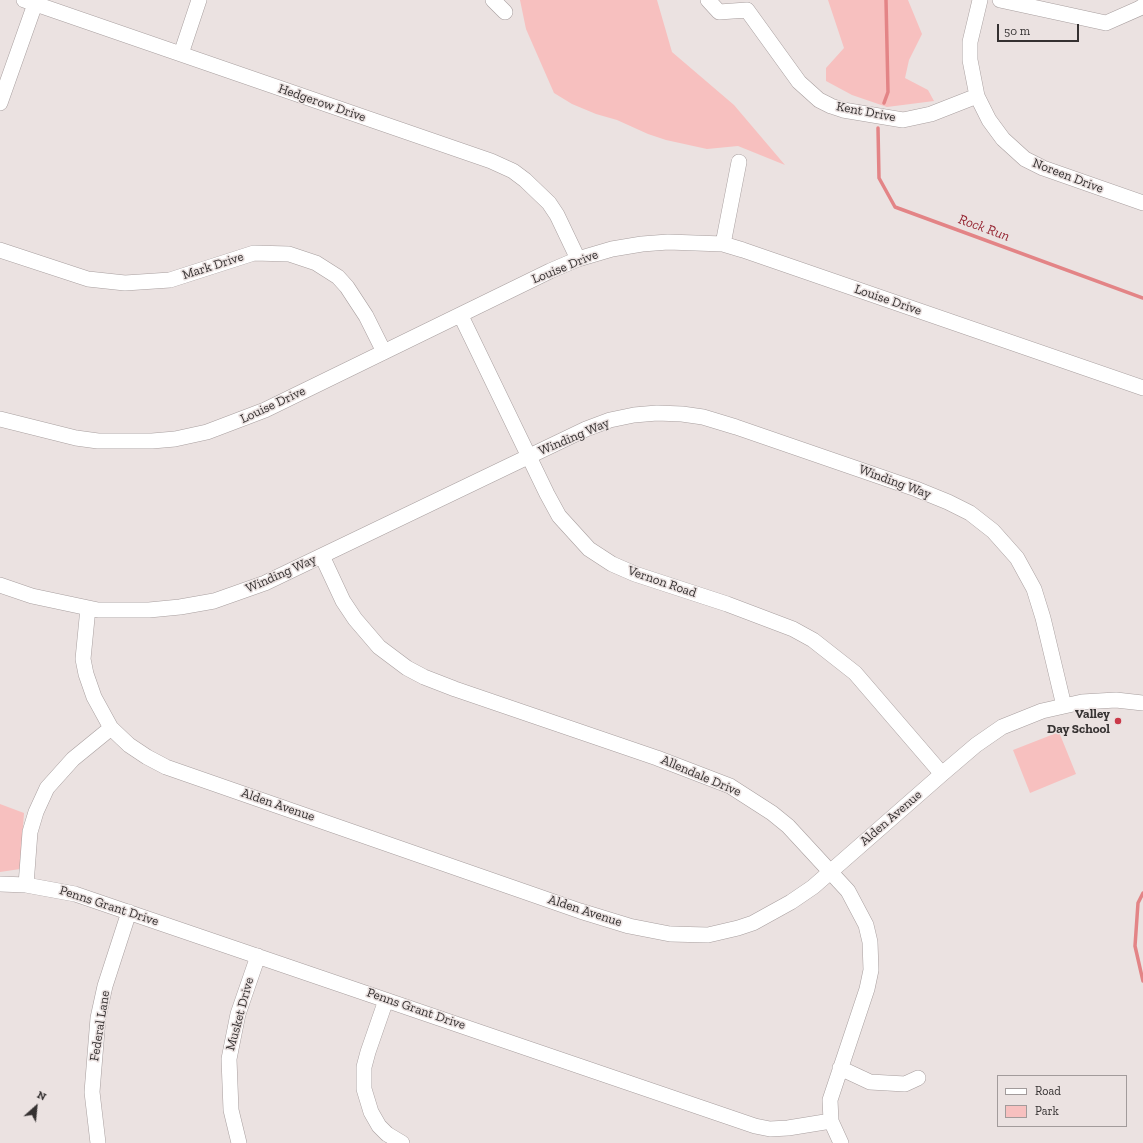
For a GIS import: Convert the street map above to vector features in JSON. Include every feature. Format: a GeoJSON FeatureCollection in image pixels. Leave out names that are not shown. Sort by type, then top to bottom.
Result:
{"type":"FeatureCollection","features":[{"type":"Feature","properties":{"kind":"street"},"geometry":{"type":"LineString","coordinates":[[181,54],[199,0]]}},
{"type":"Feature","properties":{"kind":"street"},"geometry":{"type":"LineString","coordinates":[[493,0],[505,12]]}},
{"type":"Feature","properties":{"kind":"street","name":"Kent Drive"},"geometry":{"type":"LineString","coordinates":[[708,0],[719,12],[749,5],[799,82],[819,100],[831,106],[849,111],[903,120],[931,114],[977,96]]}},
{"type":"Feature","properties":{"kind":"street","name":"Noreen Drive"},"geometry":{"type":"LineString","coordinates":[[980,0],[970,42],[970,60],[977,96],[989,120],[1003,139],[1025,159],[1043,168],[1143,203]]}},
{"type":"Feature","properties":{"kind":"street"},"geometry":{"type":"LineString","coordinates":[[1000,0],[1106,23],[1143,6]]}},
{"type":"Feature","properties":{"kind":"street"},"geometry":{"type":"LineString","coordinates":[[0,103],[30,2]]}},
{"type":"Feature","properties":{"kind":"street","name":"Hedgerow Drive"},"geometry":{"type":"LineString","coordinates":[[30,2],[491,161],[513,171],[537,191],[557,215],[578,259]]}},
{"type":"Feature","properties":{"kind":"street"},"geometry":{"type":"LineString","coordinates":[[723,244],[739,162]]}},
{"type":"Feature","properties":{"kind":"street","name":"Louise Drive"},"geometry":{"type":"LineString","coordinates":[[0,419],[76,438],[98,441],[125,442],[175,439],[232,424],[265,410],[461,316],[550,271],[578,259],[612,249],[642,244],[668,242],[723,244],[1143,388]]}},
{"type":"Feature","properties":{"kind":"street","name":"Mark Drive"},"geometry":{"type":"LineString","coordinates":[[0,250],[88,279],[125,283],[170,280],[254,253],[290,254],[316,263],[338,277],[347,287],[366,316],[384,352]]}},
{"type":"Feature","properties":{"kind":"street","name":"Vernon Road"},"geometry":{"type":"LineString","coordinates":[[461,316],[528,457],[559,516],[589,549],[612,564],[635,574],[727,604],[793,629],[813,640],[855,673],[942,774]]}},
{"type":"Feature","properties":{"kind":"street","name":"Winding Way"},"geometry":{"type":"LineString","coordinates":[[0,585],[32,596],[88,608],[122,611],[180,607],[214,601],[265,583],[569,436],[610,420],[645,414],[682,414],[703,417],[736,427],[916,489],[970,513],[993,531],[1017,558],[1028,575],[1043,618],[1064,706]]}},
{"type":"Feature","properties":{"kind":"street","name":"Allendale Drive"},"geometry":{"type":"LineString","coordinates":[[322,556],[355,620],[379,647],[407,668],[424,677],[455,689],[657,758],[730,786],[766,808],[788,826],[848,891],[858,907],[866,925],[871,949],[871,970],[867,989],[830,1100],[831,1121],[841,1143]]}},
{"type":"Feature","properties":{"kind":"street","name":"Alden Avenue"},"geometry":{"type":"LineString","coordinates":[[88,608],[84,645],[86,674],[94,698],[112,728],[129,745],[146,757],[166,767],[580,911],[648,931],[677,935],[708,935],[753,923],[791,902],[831,872],[976,745],[1002,727],[1024,718],[1064,706],[1096,701],[1143,703]]}},
{"type":"Feature","properties":{"kind":"street"},"geometry":{"type":"LineString","coordinates":[[26,884],[30,832],[36,812],[47,788],[73,759],[112,728]]}},
{"type":"Feature","properties":{"kind":"street","name":"Penns Grant Drive"},"geometry":{"type":"LineString","coordinates":[[0,884],[26,884],[75,894],[755,1126],[770,1129],[788,1128],[831,1121]]}},
{"type":"Feature","properties":{"kind":"street","name":"Federal Lane"},"geometry":{"type":"LineString","coordinates":[[98,1143],[92,1092],[98,1018],[105,986],[129,912]]}},
{"type":"Feature","properties":{"kind":"street","name":"Musket Drive"},"geometry":{"type":"LineString","coordinates":[[239,1143],[231,1110],[229,1059],[238,1014],[258,956]]}},
{"type":"Feature","properties":{"kind":"street"},"geometry":{"type":"LineString","coordinates":[[386,1000],[364,1067],[364,1089],[371,1112],[379,1126],[387,1134],[402,1143]]}},
{"type":"Feature","properties":{"kind":"street"},"geometry":{"type":"LineString","coordinates":[[840,1068],[870,1082],[905,1084],[918,1078]]}},
{"type":"Feature","properties":{"kind":"green space"},"geometry":{"type":"Polygon","coordinates":[[[520,0],[657,0],[672,52],[734,105],[785,165],[738,146],[707,149],[666,140],[572,104],[554,93],[526,29],[520,0]]]}},
{"type":"Feature","properties":{"kind":"green space"},"geometry":{"type":"Polygon","coordinates":[[[828,0],[908,0],[922,34],[909,60],[905,78],[928,90],[934,101],[887,107],[852,95],[826,81],[826,68],[844,48],[828,0]]]}},
{"type":"Feature","properties":{"kind":"green space"},"geometry":{"type":"Polygon","coordinates":[[[1059,732],[1076,774],[1030,793],[1013,750],[1059,732]]]}},
{"type":"Feature","properties":{"kind":"green space"},"geometry":{"type":"Polygon","coordinates":[[[0,804],[24,813],[20,869],[0,872],[0,804]]]}},
{"type":"Feature","properties":{"kind":"waterway","name":"Rock Run"},"geometry":{"type":"LineString","coordinates":[[884,103],[888,92],[886,0]]}},
{"type":"Feature","properties":{"kind":"waterway","name":"Rock Run"},"geometry":{"type":"LineString","coordinates":[[878,128],[879,178],[895,207],[1143,298]]}},
{"type":"Feature","properties":{"kind":"waterway","name":"Rock Run"},"geometry":{"type":"LineString","coordinates":[[1143,893],[1138,903],[1135,946],[1143,981]]}},
{"type":"Feature","properties":{"kind":"place","name":"Valley Day School"},"geometry":{"type":"Point","coordinates":[1118,721]}}]}
